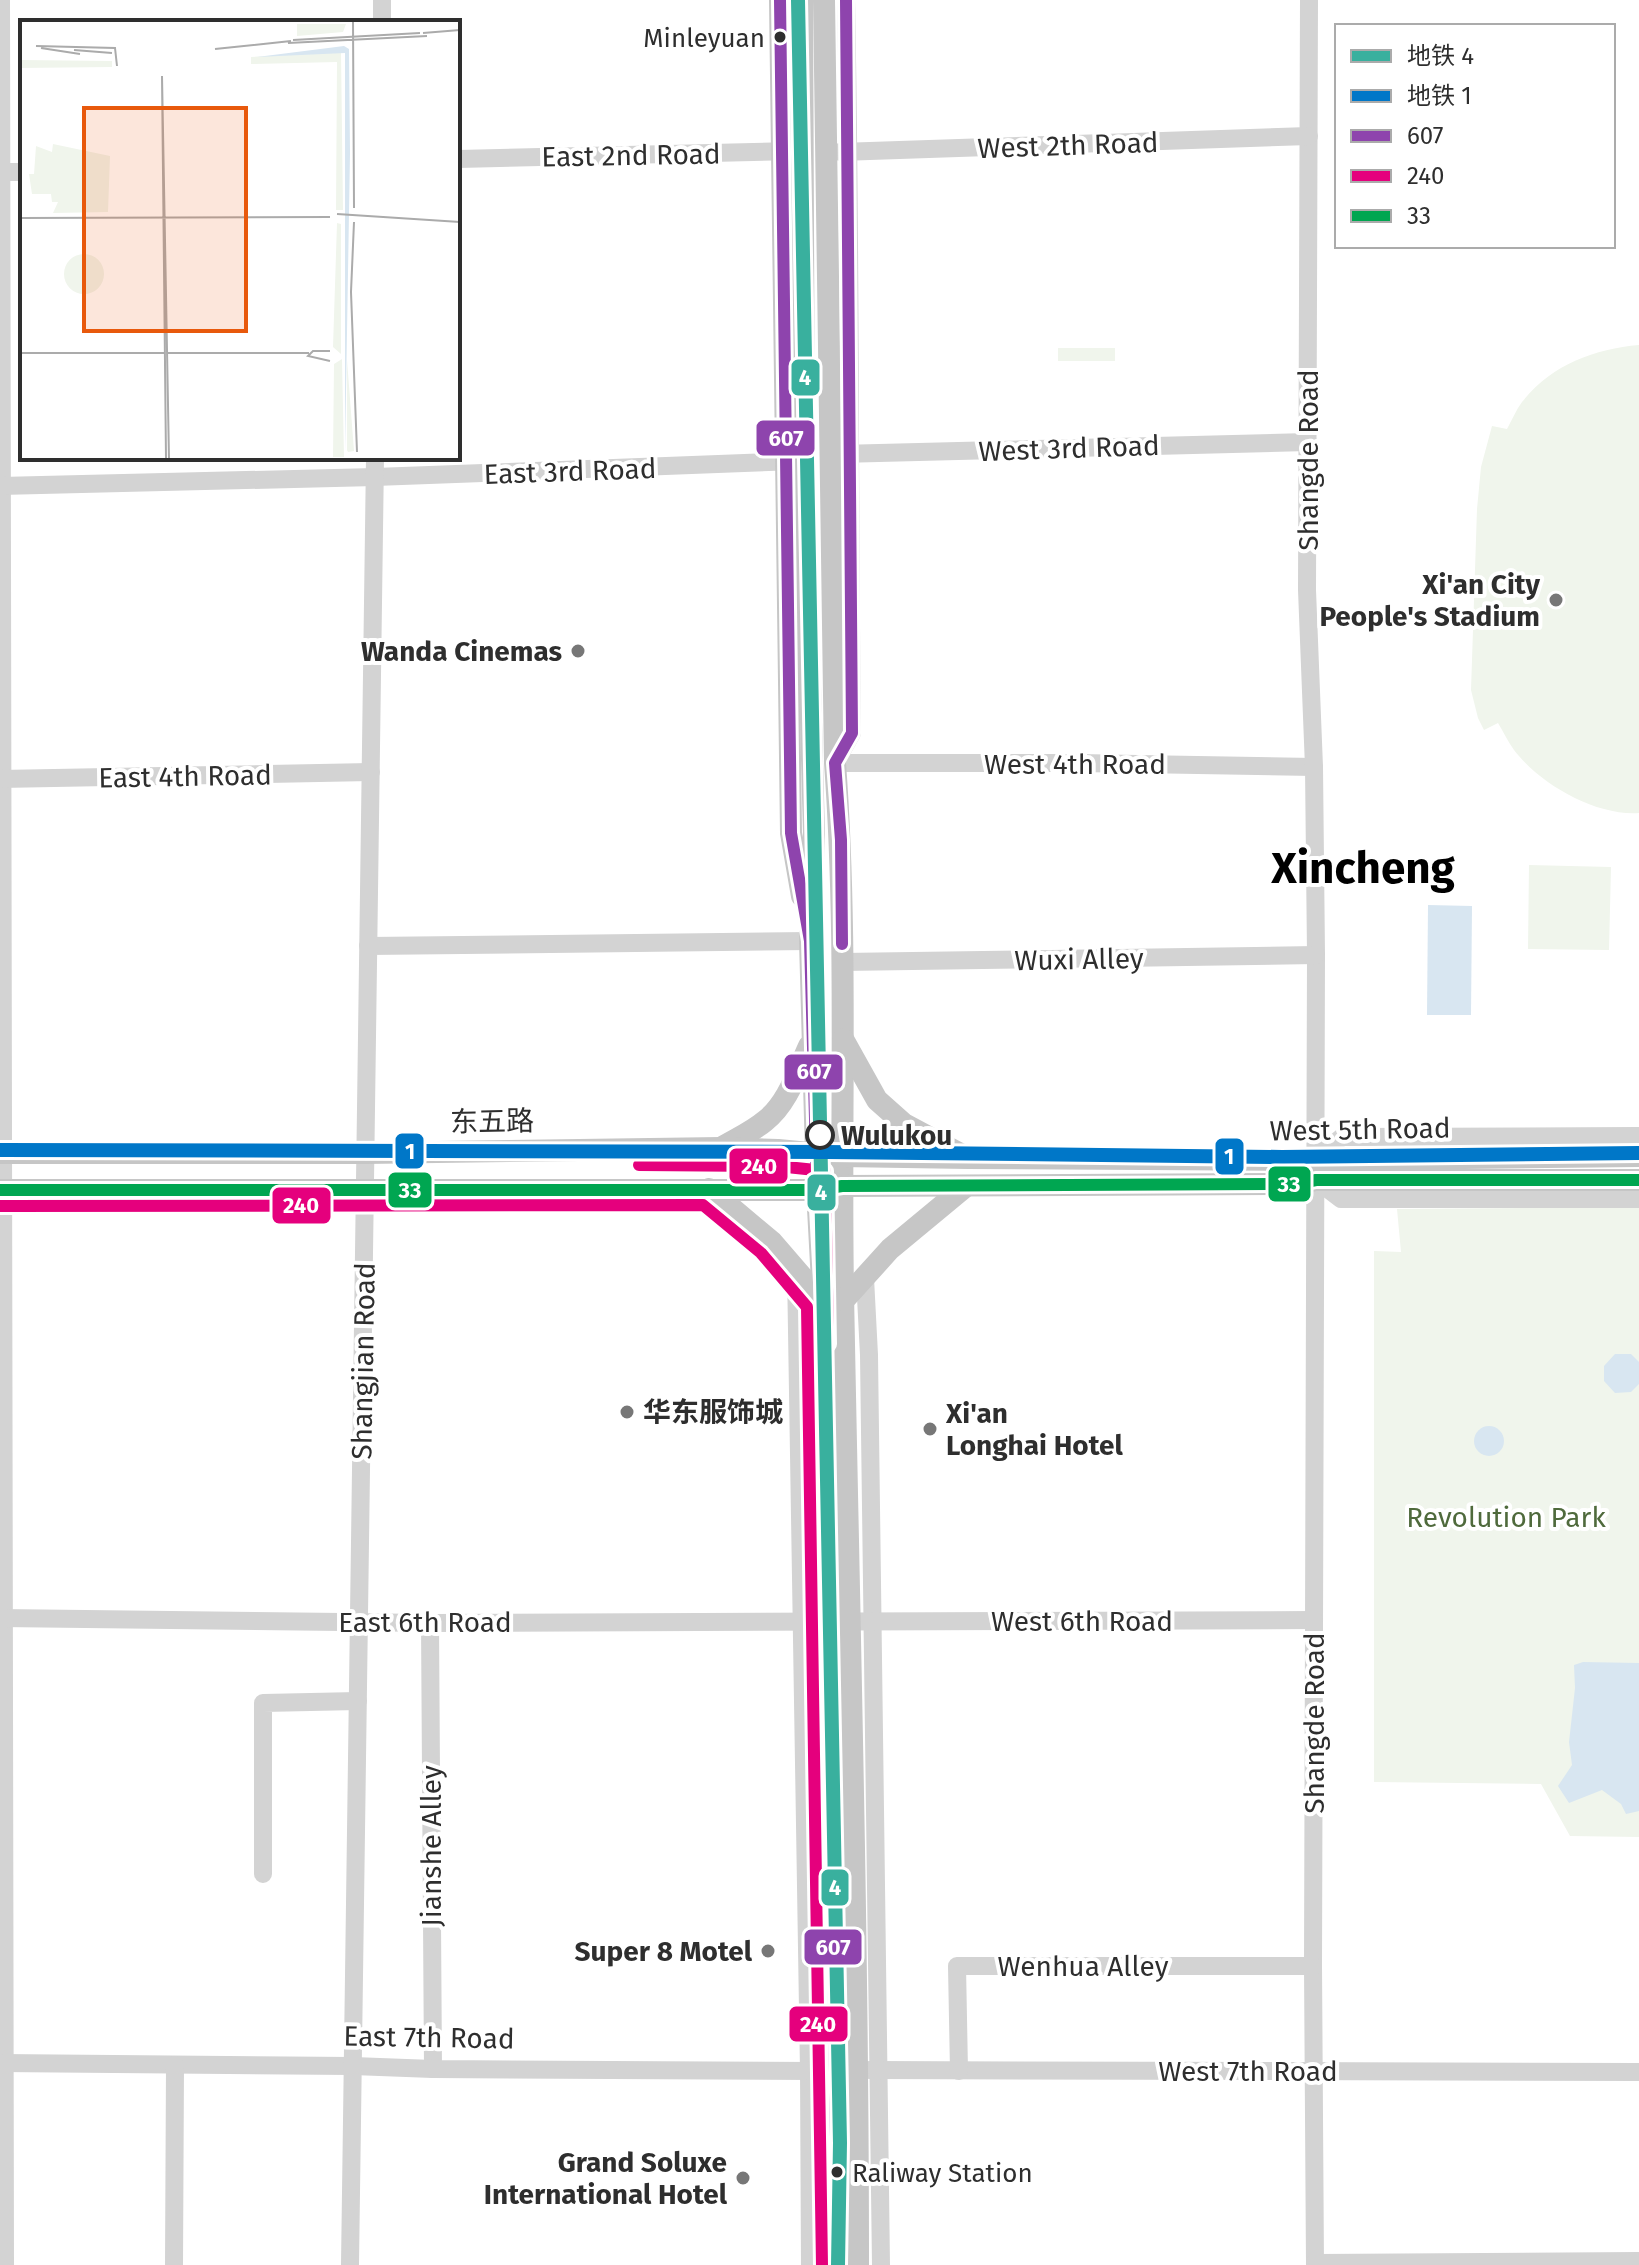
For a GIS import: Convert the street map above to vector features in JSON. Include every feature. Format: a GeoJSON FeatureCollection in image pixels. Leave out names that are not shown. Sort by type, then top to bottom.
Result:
{"type":"FeatureCollection","features":[{"type":"Feature","properties":{"kind":"main road"},"geometry":{"type":"LineString","coordinates":[[780,0],[804,152],[840,454],[835,763],[841,840],[842,1186],[833,1301],[838,1623],[858,2071],[858,2265]]}},
{"type":"Feature","properties":{"kind":"main road"},"geometry":{"type":"LineString","coordinates":[[802,0],[804,152],[790,737],[791,833],[810,941]]}},
{"type":"Feature","properties":{"kind":"main road"},"geometry":{"type":"LineString","coordinates":[[804,152],[824,0]]}},
{"type":"Feature","properties":{"kind":"main road"},"geometry":{"type":"LineString","coordinates":[[796,462],[811,712],[814,834],[810,941],[811,1041],[817,1190],[833,1301]]}},
{"type":"Feature","properties":{"kind":"main road"},"geometry":{"type":"LineString","coordinates":[[790,737],[811,712]]}},
{"type":"Feature","properties":{"kind":"main road"},"geometry":{"type":"LineString","coordinates":[[842,1036],[877,1100],[904,1124],[968,1158]]}},
{"type":"Feature","properties":{"kind":"main road"},"geometry":{"type":"LineString","coordinates":[[721,1148],[764,1122],[784,1101],[811,1041]]}},
{"type":"Feature","properties":{"kind":"main road","name":"东五路"},"geometry":{"type":"LineString","coordinates":[[2,1153],[365,1153],[721,1148],[841,1156]]}},
{"type":"Feature","properties":{"kind":"main road","name":"West 5th Road"},"geometry":{"type":"LineString","coordinates":[[841,1156],[1639,1180]]}},
{"type":"Feature","properties":{"kind":"main road","name":"West 5th Road"},"geometry":{"type":"LineString","coordinates":[[2,1190],[817,1190],[842,1186],[1296,1184],[1315,1170],[1639,1156]]}},
{"type":"Feature","properties":{"kind":"main road"},"geometry":{"type":"LineString","coordinates":[[833,1301],[865,1278],[890,1249],[966,1186]]}},
{"type":"Feature","properties":{"kind":"main road"},"geometry":{"type":"LineString","coordinates":[[709,1189],[772,1242],[796,1269],[833,1301]]}},
{"type":"Feature","properties":{"kind":"main road"},"geometry":{"type":"LineString","coordinates":[[838,2265],[858,2071]]}},
{"type":"Feature","properties":{"kind":"street"},"geometry":{"type":"LineString","coordinates":[[1,0],[2,2063],[5,2265]]}},
{"type":"Feature","properties":{"kind":"street"},"geometry":{"type":"LineString","coordinates":[[840,454],[849,152],[846,0]]}},
{"type":"Feature","properties":{"kind":"street","name":"Shangde Road"},"geometry":{"type":"LineString","coordinates":[[1309,0],[1307,590],[1314,767],[1316,955],[1315,2264]]}},
{"type":"Feature","properties":{"kind":"street","name":"West 2th Road"},"geometry":{"type":"LineString","coordinates":[[804,152],[1309,136]]}},
{"type":"Feature","properties":{"kind":"street","name":"East 2nd Road"},"geometry":{"type":"LineString","coordinates":[[460,159],[804,152]]}},
{"type":"Feature","properties":{"kind":"street","name":"West 3rd Road"},"geometry":{"type":"LineString","coordinates":[[840,454],[1308,442]]}},
{"type":"Feature","properties":{"kind":"street","name":"East 3rd Road"},"geometry":{"type":"LineString","coordinates":[[1,486],[375,467],[796,462]]}},
{"type":"Feature","properties":{"kind":"street","name":"Shangjian Road"},"geometry":{"type":"LineString","coordinates":[[350,2265],[375,467]]}},
{"type":"Feature","properties":{"kind":"street","name":"West 4th Road"},"geometry":{"type":"LineString","coordinates":[[835,763],[1314,767]]}},
{"type":"Feature","properties":{"kind":"street","name":"East 4th Road"},"geometry":{"type":"LineString","coordinates":[[1,779],[371,772]]}},
{"type":"Feature","properties":{"kind":"street"},"geometry":{"type":"LineString","coordinates":[[368,946],[810,941]]}},
{"type":"Feature","properties":{"kind":"street","name":"Wuxi Alley"},"geometry":{"type":"LineString","coordinates":[[842,962],[1316,955]]}},
{"type":"Feature","properties":{"kind":"street"},"geometry":{"type":"LineString","coordinates":[[1639,1136],[1342,1137],[1315,1170],[1341,1199],[1639,1199]]}},
{"type":"Feature","properties":{"kind":"street"},"geometry":{"type":"LineString","coordinates":[[796,1269],[810,2265]]}},
{"type":"Feature","properties":{"kind":"street"},"geometry":{"type":"LineString","coordinates":[[865,1278],[870,1371],[874,1623],[858,2071],[881,2265]]}},
{"type":"Feature","properties":{"kind":"street","name":"East 6th Road"},"geometry":{"type":"LineString","coordinates":[[2,1618],[430,1623],[838,1623]]}},
{"type":"Feature","properties":{"kind":"street","name":"West 6th Road"},"geometry":{"type":"LineString","coordinates":[[838,1623],[1314,1620]]}},
{"type":"Feature","properties":{"kind":"street","name":"Jianshe Alley"},"geometry":{"type":"LineString","coordinates":[[430,1623],[433,2069]]}},
{"type":"Feature","properties":{"kind":"street"},"geometry":{"type":"LineString","coordinates":[[263,1874],[263,1703],[358,1701]]}},
{"type":"Feature","properties":{"kind":"street","name":"Wenhua Alley"},"geometry":{"type":"LineString","coordinates":[[959,2071],[957,1966],[1313,1966]]}},
{"type":"Feature","properties":{"kind":"street","name":"East 7th Road"},"geometry":{"type":"LineString","coordinates":[[2,2063],[858,2071]]}},
{"type":"Feature","properties":{"kind":"street"},"geometry":{"type":"LineString","coordinates":[[174,2265],[175,2065]]}},
{"type":"Feature","properties":{"kind":"street","name":"West 7th Road"},"geometry":{"type":"LineString","coordinates":[[858,2071],[1639,2072]]}},
{"type":"Feature","properties":{"kind":"street"},"geometry":{"type":"LineString","coordinates":[[1315,2264],[1639,2261]]}},
{"type":"Feature","properties":{"kind":"green space","name":"Xi'an City People's Stadium"},"geometry":{"type":"Polygon","coordinates":[[[1639,345],[1639,813],[1622,813],[1587,803],[1553,786],[1525,763],[1498,723],[1484,730],[1478,718],[1471,690],[1477,509],[1481,467],[1492,426],[1507,429],[1522,402],[1534,389],[1574,361],[1606,350],[1639,345]]]}},
{"type":"Feature","properties":{"kind":"green space"},"geometry":{"type":"Polygon","coordinates":[[[1058,348],[1115,348],[1115,361],[1058,361],[1058,348]]]}},
{"type":"Feature","properties":{"kind":"green space"},"geometry":{"type":"Polygon","coordinates":[[[1529,865],[1611,867],[1609,950],[1528,949],[1529,865]]]}},
{"type":"Feature","properties":{"kind":"green space","name":"Revolution Park"},"geometry":{"type":"Polygon","coordinates":[[[1639,1207],[1639,1837],[1570,1836],[1541,1784],[1374,1782],[1374,1251],[1401,1252],[1397,1209],[1639,1207]]]}},
{"type":"Feature","properties":{"kind":"shaded area"},"geometry":{"type":"Polygon","coordinates":[[[1428,905],[1472,906],[1471,1015],[1427,1015],[1428,905]]]}},
{"type":"Feature","properties":{"kind":"shaded area"},"geometry":{"type":"Polygon","coordinates":[[[1615,1354],[1631,1354],[1639,1362],[1639,1384],[1631,1392],[1615,1393],[1604,1381],[1604,1366],[1615,1354]]]}},
{"type":"Feature","properties":{"kind":"shaded area"},"geometry":{"type":"Polygon","coordinates":[[[1489,1426],[1495,1427],[1503,1435],[1503,1447],[1495,1455],[1489,1456],[1483,1455],[1475,1447],[1474,1441],[1475,1435],[1483,1427],[1489,1426]]]}},
{"type":"Feature","properties":{"kind":"shaded area"},"geometry":{"type":"Polygon","coordinates":[[[1583,1662],[1639,1663],[1639,1811],[1626,1814],[1621,1804],[1602,1790],[1569,1803],[1558,1786],[1572,1765],[1569,1742],[1575,1688],[1574,1665],[1583,1662]]]}},
{"type":"Feature","properties":{"kind":"metro line","name":"4"},"geometry":{"type":"LineString","coordinates":[[798,0],[840,2143],[838,2265]]}},
{"type":"Feature","properties":{"kind":"metro line","name":"1"},"geometry":{"type":"LineString","coordinates":[[0,1150],[826,1152],[1282,1157],[1639,1153]]}},
{"type":"Feature","properties":{"kind":"transit line","name":"607"},"geometry":{"type":"LineString","coordinates":[[780,0],[791,833],[810,941],[823,1301],[838,2265]]}},
{"type":"Feature","properties":{"kind":"transit line","name":"607"},"geometry":{"type":"LineString","coordinates":[[842,944],[841,840],[835,763],[852,733],[846,0]]}},
{"type":"Feature","properties":{"kind":"transit line","name":"240"},"geometry":{"type":"LineString","coordinates":[[639,1165],[777,1166],[825,1171],[828,1344]]}},
{"type":"Feature","properties":{"kind":"transit line","name":"33"},"geometry":{"type":"LineString","coordinates":[[0,1190],[817,1190],[842,1186],[1296,1184],[1316,1180],[1639,1180]]}},
{"type":"Feature","properties":{"kind":"transit line","name":"240"},"geometry":{"type":"LineString","coordinates":[[0,1206],[703,1205],[761,1253],[807,1307],[822,2265]]}},
{"type":"Feature","properties":{"kind":"place","name":"Minleyuan"},"geometry":{"type":"Point","coordinates":[780,37]}},
{"type":"Feature","properties":{"kind":"place","name":"Xi'an City People's Stadium"},"geometry":{"type":"Point","coordinates":[1556,600]}},
{"type":"Feature","properties":{"kind":"place","name":"Wanda Cinemas"},"geometry":{"type":"Point","coordinates":[578,651]}},
{"type":"Feature","properties":{"kind":"place","name":"Wulukou"},"geometry":{"type":"Point","coordinates":[820,1135]}},
{"type":"Feature","properties":{"kind":"place","name":"华东服饰城"},"geometry":{"type":"Point","coordinates":[627,1412]}},
{"type":"Feature","properties":{"kind":"place","name":"Xi'an Longhai Hotel"},"geometry":{"type":"Point","coordinates":[930,1429]}},
{"type":"Feature","properties":{"kind":"place","name":"Super 8 Motel"},"geometry":{"type":"Point","coordinates":[768,1951]}},
{"type":"Feature","properties":{"kind":"place","name":"Raliway Station"},"geometry":{"type":"Point","coordinates":[837,2172]}},
{"type":"Feature","properties":{"kind":"place","name":"Grand Soluxe International Hotel"},"geometry":{"type":"Point","coordinates":[743,2178]}},
{"type":"Feature","properties":{"kind":"district","name":"Xincheng"},"geometry":{"type":"Point","coordinates":[1363,868]}}]}
